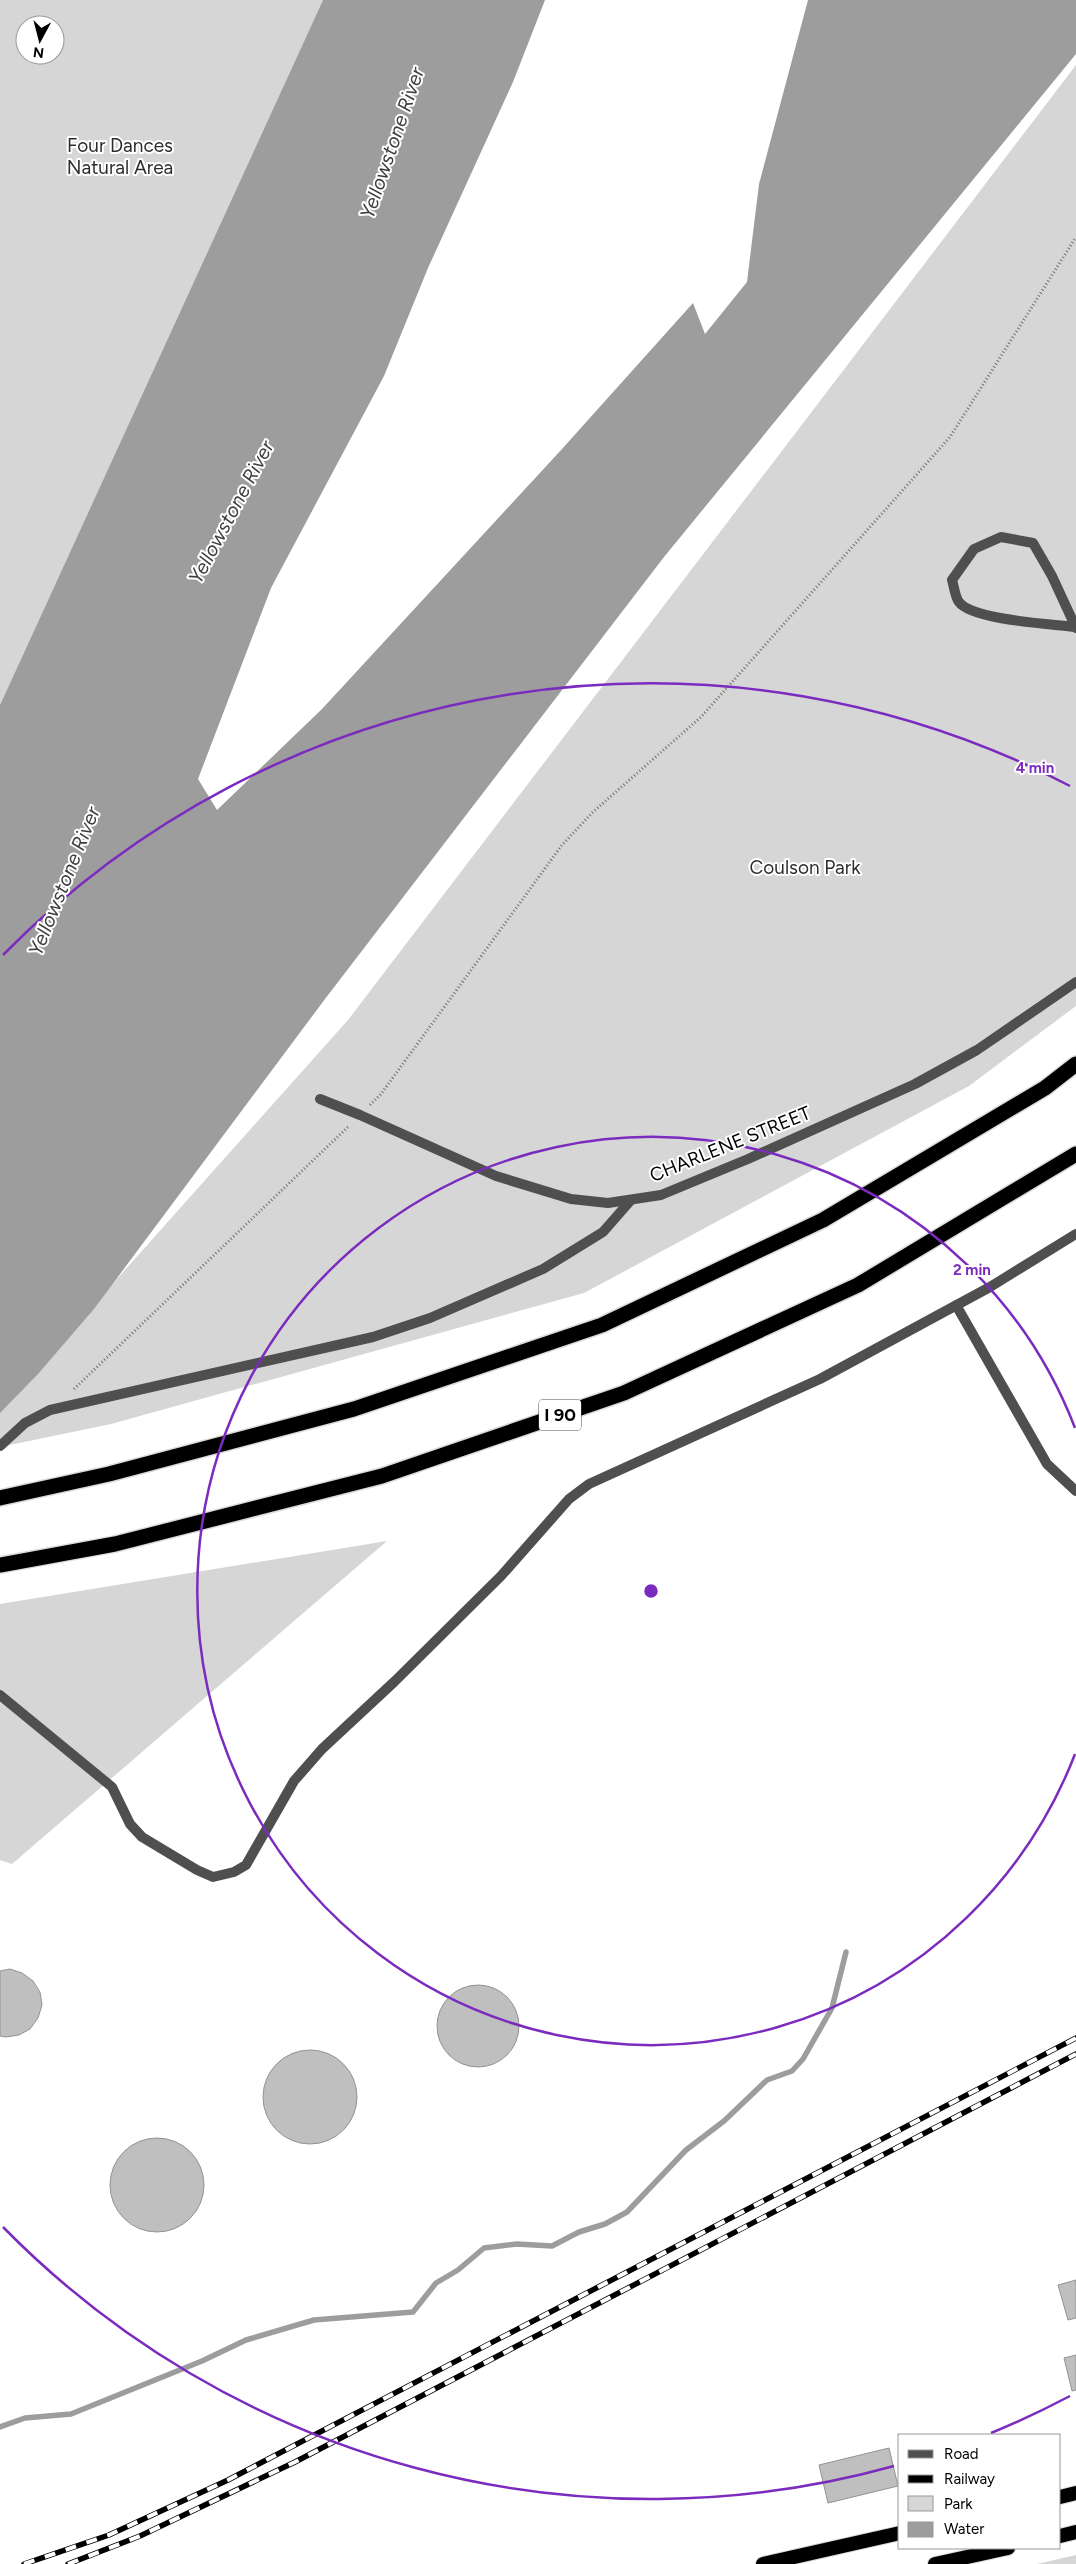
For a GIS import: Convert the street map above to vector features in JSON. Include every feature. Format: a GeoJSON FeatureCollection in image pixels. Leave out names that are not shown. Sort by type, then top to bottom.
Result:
{"type":"FeatureCollection","features":[{"type":"Feature","properties":{"kind":"highway"},"geometry":{"type":"LineString","coordinates":[[5,1497],[109,1474],[354,1409],[602,1325],[823,1220],[1045,1088],[1076,1064]]}},
{"type":"Feature","properties":{"kind":"highway","name":"I 90"},"geometry":{"type":"LineString","coordinates":[[0,1565],[115,1544],[382,1476],[624,1393],[858,1285],[1076,1154]]}},
{"type":"Feature","properties":{"kind":"highway"},"geometry":{"type":"LineString","coordinates":[[1061,2497],[1076,2493]]}},
{"type":"Feature","properties":{"kind":"highway"},"geometry":{"type":"LineString","coordinates":[[1061,2536],[1076,2532]]}},
{"type":"Feature","properties":{"kind":"highway"},"geometry":{"type":"LineString","coordinates":[[763,2564],[898,2533]]}},
{"type":"Feature","properties":{"kind":"highway"},"geometry":{"type":"LineString","coordinates":[[935,2564],[1003,2549]]}},
{"type":"Feature","properties":{"kind":"street"},"geometry":{"type":"LineString","coordinates":[[1001,537],[1033,543],[1052,576],[1076,628],[994,617],[970,610],[959,602],[952,580],[974,549],[1001,537]]}},
{"type":"Feature","properties":{"kind":"street","name":"CHARLENE STREET"},"geometry":{"type":"LineString","coordinates":[[320,1099],[496,1176],[571,1199],[608,1203],[631,1200],[661,1195],[748,1159],[915,1084],[977,1050],[1076,982]]}},
{"type":"Feature","properties":{"kind":"street"},"geometry":{"type":"LineString","coordinates":[[0,1446],[25,1423],[50,1410],[373,1337],[430,1318],[543,1269],[603,1232],[631,1200]]}},
{"type":"Feature","properties":{"kind":"street"},"geometry":{"type":"LineString","coordinates":[[0,1695],[14,1709],[112,1787],[130,1824],[142,1837],[212,1877],[234,1872],[246,1865],[294,1781],[322,1748],[394,1682],[501,1576],[569,1499],[589,1484],[820,1379],[956,1305],[1076,1234]]}},
{"type":"Feature","properties":{"kind":"street"},"geometry":{"type":"LineString","coordinates":[[956,1305],[1047,1464],[1076,1491]]}},
{"type":"Feature","properties":{"kind":"path"},"geometry":{"type":"LineString","coordinates":[[50,1410],[381,1094],[562,845],[593,812],[701,717],[950,438],[1076,237]]}},
{"type":"Feature","properties":{"kind":"green space","name":"Four Dances Natural Area"},"geometry":{"type":"Polygon","coordinates":[[[0,0],[323,0],[0,705],[0,0]]]}},
{"type":"Feature","properties":{"kind":"green space","name":"Coulson Park"},"geometry":{"type":"Polygon","coordinates":[[[1076,65],[1076,1006],[969,1086],[584,1293],[111,1424],[0,1447],[0,1410],[348,1020],[1076,65]]]}},
{"type":"Feature","properties":{"kind":"green space"},"geometry":{"type":"Polygon","coordinates":[[[387,1541],[12,1864],[0,1860],[0,1604],[387,1541]]]}},
{"type":"Feature","properties":{"kind":"green space"},"geometry":{"type":"Polygon","coordinates":[[[1076,2555],[1076,2564],[1037,2564],[1076,2555]]]}},
{"type":"Feature","properties":{"kind":"water","name":"Yellowstone River"},"geometry":{"type":"Polygon","coordinates":[[[323,0],[545,0],[513,82],[428,268],[384,376],[271,588],[198,779],[217,810],[322,709],[562,449],[693,303],[705,334],[747,282],[759,184],[808,0],[1076,0],[1076,54],[664,557],[325,999],[94,1309],[38,1374],[0,1413],[0,705],[323,0]]]}},
{"type":"Feature","properties":{"kind":"building"},"geometry":{"type":"Polygon","coordinates":[[[10,1969],[22,1973],[33,1981],[40,1992],[42,2005],[38,2018],[30,2029],[19,2035],[6,2037],[0,2036],[0,1971],[10,1969]]]}},
{"type":"Feature","properties":{"kind":"building"},"geometry":{"type":"Polygon","coordinates":[[[478,1985],[494,1988],[507,1997],[516,2010],[519,2026],[516,2042],[507,2055],[494,2064],[478,2067],[462,2064],[449,2055],[440,2042],[437,2026],[440,2010],[449,1997],[462,1988],[478,1985]]]}},
{"type":"Feature","properties":{"kind":"building"},"geometry":{"type":"Polygon","coordinates":[[[310,2050],[328,2053],[343,2064],[354,2079],[357,2097],[354,2115],[343,2130],[328,2141],[310,2144],[292,2141],[277,2130],[266,2115],[263,2097],[266,2079],[277,2064],[292,2053],[310,2050]]]}},
{"type":"Feature","properties":{"kind":"building"},"geometry":{"type":"Polygon","coordinates":[[[157,2138],[175,2141],[190,2152],[201,2167],[204,2185],[201,2203],[190,2218],[175,2229],[157,2232],[139,2229],[124,2218],[113,2203],[110,2185],[113,2167],[124,2152],[139,2141],[157,2138]]]}},
{"type":"Feature","properties":{"kind":"building"},"geometry":{"type":"Polygon","coordinates":[[[1076,2280],[1076,2318],[1068,2320],[1058,2285],[1076,2280]]]}},
{"type":"Feature","properties":{"kind":"building"},"geometry":{"type":"Polygon","coordinates":[[[1076,2355],[1076,2390],[1072,2391],[1064,2358],[1076,2355]]]}},
{"type":"Feature","properties":{"kind":"building"},"geometry":{"type":"Polygon","coordinates":[[[889,2448],[898,2486],[828,2503],[819,2465],[889,2448]]]}},
{"type":"Feature","properties":{"kind":"waterway"},"geometry":{"type":"LineString","coordinates":[[0,2427],[25,2418],[71,2414],[202,2361],[246,2340],[314,2320],[413,2312],[436,2283],[458,2270],[484,2248],[517,2244],[552,2246],[579,2232],[605,2224],[627,2212],[686,2150],[724,2121],[767,2080],[792,2071],[803,2059],[832,2008],[846,1952]]}},
{"type":"Feature","properties":{"kind":"railway"},"geometry":{"type":"LineString","coordinates":[[24,2564],[109,2535],[228,2480],[1076,2038]]}},
{"type":"Feature","properties":{"kind":"railway"},"geometry":{"type":"LineString","coordinates":[[68,2564],[140,2536],[295,2462],[1076,2054]]}}]}
